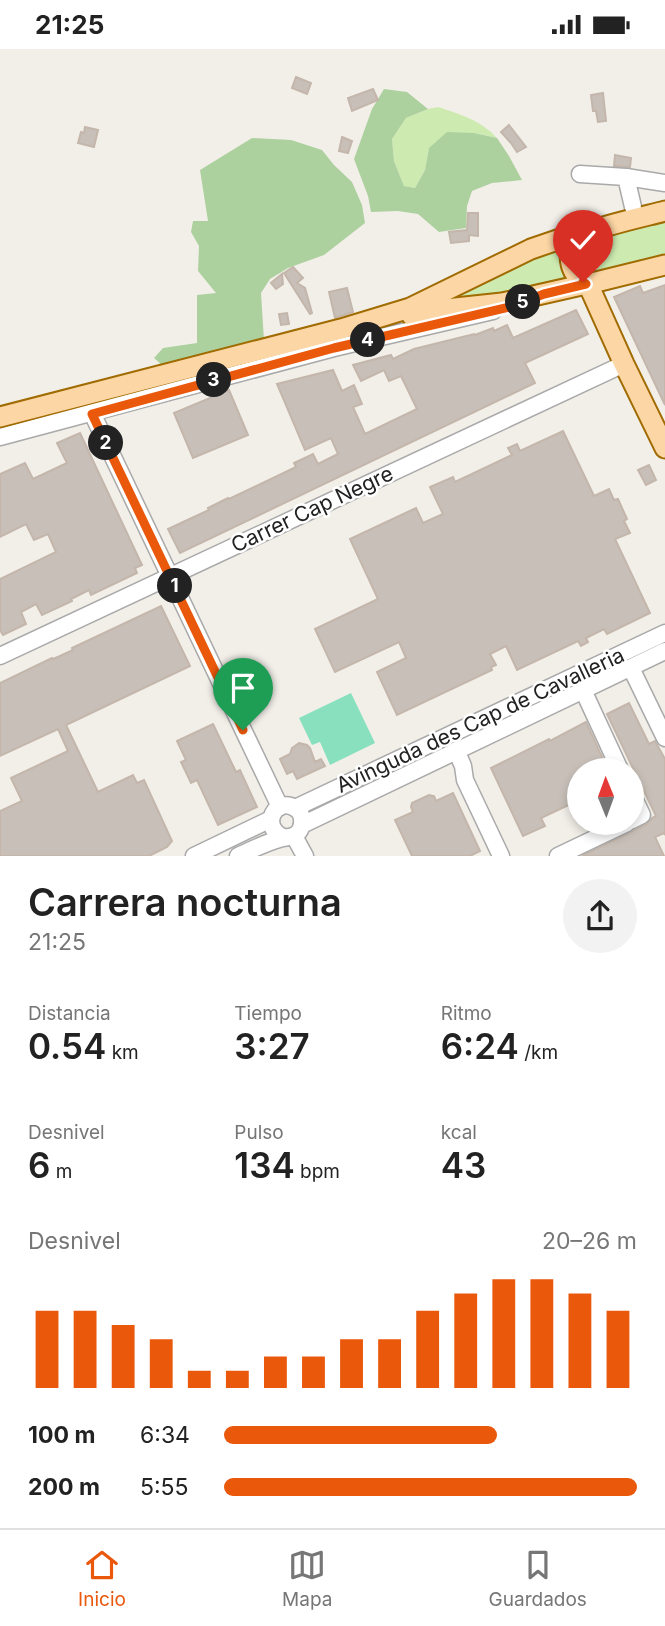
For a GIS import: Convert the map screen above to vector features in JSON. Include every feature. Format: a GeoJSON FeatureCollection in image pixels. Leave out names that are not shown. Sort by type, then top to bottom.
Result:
{"type":"FeatureCollection","features":[{"type":"Feature","properties":{"kind":"main road"},"geometry":{"type":"LineString","coordinates":[[484,271],[509,254],[565,228],[665,199]]}},
{"type":"Feature","properties":{"kind":"main road"},"geometry":{"type":"LineString","coordinates":[[341,330],[410,308],[531,249],[575,234],[665,211]]}},
{"type":"Feature","properties":{"kind":"main road"},"geometry":{"type":"LineString","coordinates":[[591,231],[576,240],[570,257],[571,267],[587,284],[665,448]]}},
{"type":"Feature","properties":{"kind":"main road"},"geometry":{"type":"LineString","coordinates":[[0,417],[341,330],[446,309],[502,303],[665,265]]}},
{"type":"Feature","properties":{"kind":"street"},"geometry":{"type":"LineString","coordinates":[[580,174],[665,183]]}},
{"type":"Feature","properties":{"kind":"street"},"geometry":{"type":"LineString","coordinates":[[626,177],[633,207]]}},
{"type":"Feature","properties":{"kind":"street"},"geometry":{"type":"LineString","coordinates":[[0,437],[334,348],[510,307],[544,294]]}},
{"type":"Feature","properties":{"kind":"street","name":"Carrer Cap Negre"},"geometry":{"type":"LineString","coordinates":[[0,656],[624,364]]}},
{"type":"Feature","properties":{"kind":"street"},"geometry":{"type":"LineString","coordinates":[[92,414],[282,811]]}},
{"type":"Feature","properties":{"kind":"street","name":"Avinguda des Cap de Cavalleria"},"geometry":{"type":"LineString","coordinates":[[194,856],[282,811],[665,633]]}},
{"type":"Feature","properties":{"kind":"street","name":"Avinguda des Cap de Cavalleria"},"geometry":{"type":"LineString","coordinates":[[238,856],[293,833],[456,750],[665,651]]}},
{"type":"Feature","properties":{"kind":"street"},"geometry":{"type":"LineString","coordinates":[[631,668],[665,738]]}},
{"type":"Feature","properties":{"kind":"street"},"geometry":{"type":"LineString","coordinates":[[583,691],[614,758]]}},
{"type":"Feature","properties":{"kind":"street"},"geometry":{"type":"LineString","coordinates":[[456,750],[463,766],[465,780],[501,856]]}},
{"type":"Feature","properties":{"kind":"street"},"geometry":{"type":"LineString","coordinates":[[282,811],[301,815],[293,833],[304,856]]}},
{"type":"Feature","properties":{"kind":"street"},"geometry":{"type":"LineString","coordinates":[[282,811],[272,828],[275,832],[293,833]]}},
{"type":"Feature","properties":{"kind":"street"},"geometry":{"type":"LineString","coordinates":[[558,856],[602,835]]}},
{"type":"Feature","properties":{"kind":"green space"},"geometry":{"type":"Polygon","coordinates":[[[384,89],[407,92],[428,109],[406,118],[392,139],[394,161],[404,186],[415,188],[425,170],[429,148],[447,132],[474,133],[497,138],[522,180],[492,183],[472,191],[467,206],[466,228],[439,232],[418,214],[398,211],[371,212],[354,159],[372,109],[384,89]]]}},
{"type":"Feature","properties":{"kind":"green space"},"geometry":{"type":"Polygon","coordinates":[[[438,107],[478,123],[497,138],[474,133],[429,148],[425,170],[415,188],[404,186],[394,161],[392,139],[406,118],[438,107]]]}},
{"type":"Feature","properties":{"kind":"green space"},"geometry":{"type":"Polygon","coordinates":[[[252,138],[291,140],[322,150],[352,182],[362,205],[365,223],[324,255],[288,268],[270,279],[261,293],[264,341],[163,366],[154,358],[163,348],[197,343],[197,295],[216,293],[198,271],[199,246],[191,232],[193,221],[208,221],[200,170],[252,138]]]}},
{"type":"Feature","properties":{"kind":"green space"},"geometry":{"type":"Polygon","coordinates":[[[665,217],[665,259],[595,277],[583,269],[579,248],[584,241],[665,217]]]}},
{"type":"Feature","properties":{"kind":"green space"},"geometry":{"type":"Polygon","coordinates":[[[559,248],[559,265],[567,282],[540,290],[440,302],[503,267],[559,248]]]}},
{"type":"Feature","properties":{"kind":"green space"},"geometry":{"type":"Polygon","coordinates":[[[351,693],[375,743],[330,765],[320,742],[312,745],[299,718],[351,693]]]}},
{"type":"Feature","properties":{"kind":"building"},"geometry":{"type":"Polygon","coordinates":[[[296,77],[311,83],[307,94],[292,88],[296,77]]]}},
{"type":"Feature","properties":{"kind":"building"},"geometry":{"type":"Polygon","coordinates":[[[373,89],[378,100],[352,111],[348,98],[373,89]]]}},
{"type":"Feature","properties":{"kind":"building"},"geometry":{"type":"Polygon","coordinates":[[[603,93],[606,121],[598,122],[591,95],[603,93]]]}},
{"type":"Feature","properties":{"kind":"building"},"geometry":{"type":"Polygon","coordinates":[[[509,125],[526,147],[517,152],[501,132],[509,125]]]}},
{"type":"Feature","properties":{"kind":"building"},"geometry":{"type":"Polygon","coordinates":[[[85,127],[98,130],[94,147],[78,143],[85,127]]]}},
{"type":"Feature","properties":{"kind":"building"},"geometry":{"type":"Polygon","coordinates":[[[342,137],[352,141],[348,153],[339,151],[342,137]]]}},
{"type":"Feature","properties":{"kind":"building"},"geometry":{"type":"Polygon","coordinates":[[[615,155],[631,158],[630,167],[614,166],[615,155]]]}},
{"type":"Feature","properties":{"kind":"building"},"geometry":{"type":"Polygon","coordinates":[[[468,213],[478,213],[478,236],[469,235],[469,241],[451,243],[449,232],[467,230],[468,213]]]}},
{"type":"Feature","properties":{"kind":"building"},"geometry":{"type":"Polygon","coordinates":[[[293,267],[303,278],[297,283],[305,288],[312,313],[310,314],[284,273],[293,267]]]}},
{"type":"Feature","properties":{"kind":"building"},"geometry":{"type":"Polygon","coordinates":[[[282,274],[283,284],[276,289],[271,283],[282,274]]]}},
{"type":"Feature","properties":{"kind":"building"},"geometry":{"type":"Polygon","coordinates":[[[665,285],[665,405],[614,297],[640,286],[643,293],[665,285]]]}},
{"type":"Feature","properties":{"kind":"building"},"geometry":{"type":"Polygon","coordinates":[[[347,288],[353,312],[335,318],[329,292],[347,288]]]}},
{"type":"Feature","properties":{"kind":"building"},"geometry":{"type":"Polygon","coordinates":[[[576,310],[588,334],[525,363],[535,383],[180,553],[168,529],[296,467],[294,463],[313,454],[318,464],[338,454],[331,438],[305,450],[277,384],[333,370],[342,391],[354,385],[362,404],[353,407],[365,434],[417,409],[401,376],[389,381],[384,370],[361,381],[353,365],[391,355],[393,359],[414,349],[475,335],[493,328],[494,331],[507,325],[513,338],[576,310]]]}},
{"type":"Feature","properties":{"kind":"building"},"geometry":{"type":"Polygon","coordinates":[[[287,313],[289,324],[281,325],[279,314],[287,313]]]}},
{"type":"Feature","properties":{"kind":"building"},"geometry":{"type":"Polygon","coordinates":[[[229,390],[248,435],[193,458],[174,413],[229,390]]]}},
{"type":"Feature","properties":{"kind":"building"},"geometry":{"type":"Polygon","coordinates":[[[563,431],[594,496],[609,489],[614,500],[618,499],[630,533],[615,539],[650,613],[607,634],[604,629],[586,638],[588,642],[581,646],[578,641],[517,670],[506,646],[490,654],[496,665],[491,667],[492,670],[397,715],[377,672],[406,658],[399,642],[335,672],[315,629],[378,599],[350,539],[416,508],[423,523],[443,514],[430,487],[453,477],[455,482],[512,455],[508,448],[517,444],[520,451],[563,431]]]}},
{"type":"Feature","properties":{"kind":"building"},"geometry":{"type":"Polygon","coordinates":[[[80,433],[142,565],[135,568],[137,573],[91,595],[89,590],[42,615],[36,604],[21,612],[26,624],[3,635],[0,630],[0,579],[56,552],[48,534],[34,540],[26,524],[0,537],[0,474],[25,463],[33,479],[67,463],[57,443],[80,433]]]}},
{"type":"Feature","properties":{"kind":"building"},"geometry":{"type":"Polygon","coordinates":[[[649,465],[656,480],[646,485],[638,470],[649,465]]]}},
{"type":"Feature","properties":{"kind":"building"},"geometry":{"type":"Polygon","coordinates":[[[161,606],[190,666],[66,725],[98,792],[133,775],[137,783],[144,780],[172,841],[167,847],[149,856],[0,856],[0,811],[22,801],[11,778],[68,751],[58,729],[0,756],[0,683],[161,606]]]}},
{"type":"Feature","properties":{"kind":"building"},"geometry":{"type":"Polygon","coordinates":[[[629,703],[649,744],[655,741],[665,759],[665,835],[664,833],[655,837],[664,856],[582,856],[625,835],[644,835],[644,825],[656,816],[644,791],[644,758],[628,758],[607,714],[629,703]]]}},
{"type":"Feature","properties":{"kind":"building"},"geometry":{"type":"Polygon","coordinates":[[[586,722],[602,758],[567,758],[567,806],[541,818],[545,826],[523,836],[491,768],[549,739],[550,741],[586,722]]]}},
{"type":"Feature","properties":{"kind":"building"},"geometry":{"type":"Polygon","coordinates":[[[213,724],[236,772],[240,770],[257,807],[218,825],[197,780],[191,783],[181,762],[186,760],[177,741],[213,724]]]}},
{"type":"Feature","properties":{"kind":"building"},"geometry":{"type":"Polygon","coordinates":[[[299,743],[307,745],[315,762],[321,759],[325,766],[297,779],[293,771],[287,774],[280,759],[290,754],[292,748],[299,743]]]}},
{"type":"Feature","properties":{"kind":"building"},"geometry":{"type":"Polygon","coordinates":[[[453,793],[480,851],[470,856],[412,856],[395,820],[413,812],[412,803],[429,795],[434,796],[436,801],[453,793]]]}},
{"type":"Feature","properties":{"kind":"route"},"geometry":{"type":"LineString","coordinates":[[243,730],[92,414],[334,348],[510,307],[544,294],[586,284],[583,282]]}}]}
